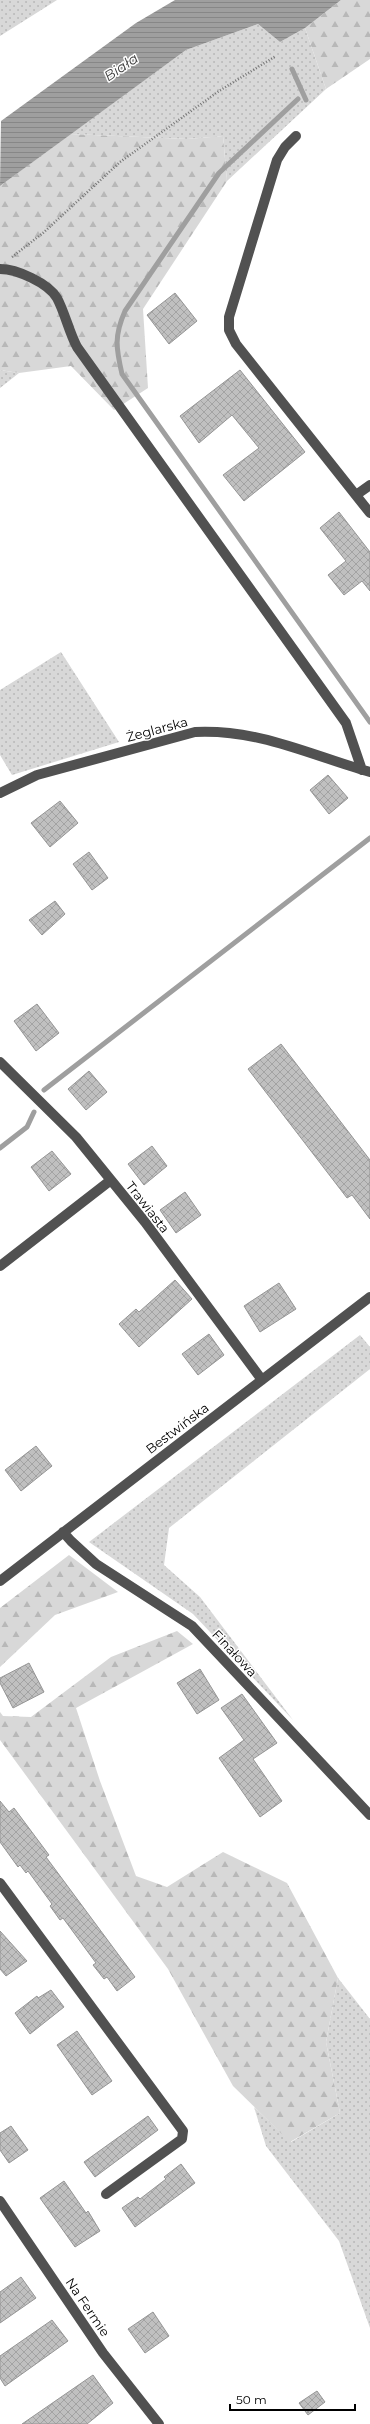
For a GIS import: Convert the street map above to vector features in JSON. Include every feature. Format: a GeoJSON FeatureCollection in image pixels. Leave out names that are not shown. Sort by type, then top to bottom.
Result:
{"type":"FeatureCollection","features":[{"type":"Feature","properties":{"kind":"street"},"geometry":{"type":"LineString","coordinates":[[296,136],[285,147],[277,160],[229,317],[229,330],[236,344],[370,513]]}},
{"type":"Feature","properties":{"kind":"street"},"geometry":{"type":"LineString","coordinates":[[0,269],[23,275],[48,288],[57,298],[77,347],[346,723],[366,771]]}},
{"type":"Feature","properties":{"kind":"street"},"geometry":{"type":"LineString","coordinates":[[356,495],[370,485]]}},
{"type":"Feature","properties":{"kind":"street","name":"Żeglarska"},"geometry":{"type":"LineString","coordinates":[[0,793],[37,776],[195,732],[222,730],[274,740],[366,771]]}},
{"type":"Feature","properties":{"kind":"street","name":"Trawiasta"},"geometry":{"type":"LineString","coordinates":[[0,1062],[76,1137],[111,1180],[262,1380]]}},
{"type":"Feature","properties":{"kind":"street"},"geometry":{"type":"LineString","coordinates":[[0,1266],[111,1180]]}},
{"type":"Feature","properties":{"kind":"street","name":"Bestwińska"},"geometry":{"type":"LineString","coordinates":[[0,1581],[370,1297]]}},
{"type":"Feature","properties":{"kind":"street","name":"Finałowa"},"geometry":{"type":"LineString","coordinates":[[63,1532],[96,1564],[192,1626],[370,1815]]}},
{"type":"Feature","properties":{"kind":"street"},"geometry":{"type":"LineString","coordinates":[[0,1883],[183,2130],[182,2139],[106,2194]]}},
{"type":"Feature","properties":{"kind":"street","name":"Na Fermie"},"geometry":{"type":"LineString","coordinates":[[0,2201],[103,2353],[159,2424]]}},
{"type":"Feature","properties":{"kind":"path"},"geometry":{"type":"LineString","coordinates":[[6,260],[43,233],[120,162],[219,91],[276,56]]}},
{"type":"Feature","properties":{"kind":"green space"},"geometry":{"type":"Polygon","coordinates":[[[0,0],[57,0],[0,36],[0,0]]]}},
{"type":"Feature","properties":{"kind":"green space"},"geometry":{"type":"Polygon","coordinates":[[[341,0],[370,0],[370,59],[326,89],[305,28],[341,0]]]}},
{"type":"Feature","properties":{"kind":"green space"},"geometry":{"type":"Polygon","coordinates":[[[258,24],[280,42],[305,28],[326,89],[227,181],[223,136],[187,139],[70,134],[186,50],[258,24]]]}},
{"type":"Feature","properties":{"kind":"green space"},"geometry":{"type":"Polygon","coordinates":[[[70,134],[187,139],[223,136],[227,181],[143,309],[148,388],[114,410],[71,366],[19,373],[0,370],[0,186],[70,134]]]}},
{"type":"Feature","properties":{"kind":"green space"},"geometry":{"type":"Polygon","coordinates":[[[0,370],[19,373],[0,388],[0,370]]]}},
{"type":"Feature","properties":{"kind":"green space"},"geometry":{"type":"Polygon","coordinates":[[[61,652],[119,742],[12,775],[0,755],[0,690],[61,652]]]}},
{"type":"Feature","properties":{"kind":"green space"},"geometry":{"type":"Polygon","coordinates":[[[360,1335],[370,1347],[370,1369],[169,1528],[164,1565],[200,1597],[293,1720],[193,1614],[89,1542],[360,1335]]]}},
{"type":"Feature","properties":{"kind":"green space"},"geometry":{"type":"Polygon","coordinates":[[[69,1555],[118,1592],[55,1615],[0,1667],[0,1608],[69,1555]]]}},
{"type":"Feature","properties":{"kind":"green space"},"geometry":{"type":"Polygon","coordinates":[[[177,1631],[193,1644],[76,1708],[100,1781],[136,1876],[167,1887],[223,1852],[287,1883],[338,1978],[326,2042],[340,2113],[290,2142],[233,2086],[168,1969],[0,1740],[0,1712],[3,1716],[31,1717],[111,1657],[177,1631]]]}},
{"type":"Feature","properties":{"kind":"green space"},"geometry":{"type":"Polygon","coordinates":[[[338,1978],[370,2019],[370,2328],[339,2241],[266,2146],[254,2107],[291,2142],[340,2113],[326,2042],[338,1978]]]}},
{"type":"Feature","properties":{"kind":"water","name":"Biała"},"geometry":{"type":"Polygon","coordinates":[[[175,0],[341,0],[305,28],[280,42],[258,24],[186,50],[0,186],[1,121],[136,23],[175,0]]]}},
{"type":"Feature","properties":{"kind":"building"},"geometry":{"type":"Polygon","coordinates":[[[175,293],[197,321],[169,344],[147,315],[175,293]]]}},
{"type":"Feature","properties":{"kind":"building"},"geometry":{"type":"Polygon","coordinates":[[[240,370],[305,452],[244,501],[223,475],[259,448],[232,415],[199,443],[180,416],[240,370]]]}},
{"type":"Feature","properties":{"kind":"building"},"geometry":{"type":"Polygon","coordinates":[[[339,512],[370,552],[370,591],[362,581],[344,595],[328,575],[346,561],[320,528],[339,512]]]}},
{"type":"Feature","properties":{"kind":"building"},"geometry":{"type":"Polygon","coordinates":[[[328,775],[348,798],[329,814],[310,790],[328,775]]]}},
{"type":"Feature","properties":{"kind":"building"},"geometry":{"type":"Polygon","coordinates":[[[60,801],[78,823],[50,847],[31,823],[60,801]]]}},
{"type":"Feature","properties":{"kind":"building"},"geometry":{"type":"Polygon","coordinates":[[[89,852],[108,878],[92,890],[73,864],[89,852]]]}},
{"type":"Feature","properties":{"kind":"building"},"geometry":{"type":"Polygon","coordinates":[[[55,901],[65,914],[42,935],[29,920],[55,901]]]}},
{"type":"Feature","properties":{"kind":"building"},"geometry":{"type":"Polygon","coordinates":[[[37,1004],[59,1033],[36,1051],[14,1021],[37,1004]]]}},
{"type":"Feature","properties":{"kind":"building"},"geometry":{"type":"Polygon","coordinates":[[[281,1044],[370,1160],[370,1219],[352,1195],[347,1198],[248,1069],[281,1044]]]}},
{"type":"Feature","properties":{"kind":"building"},"geometry":{"type":"Polygon","coordinates":[[[89,1071],[107,1092],[86,1110],[68,1089],[89,1071]]]}},
{"type":"Feature","properties":{"kind":"building"},"geometry":{"type":"Polygon","coordinates":[[[152,1146],[167,1166],[144,1185],[128,1164],[152,1146]]]}},
{"type":"Feature","properties":{"kind":"building"},"geometry":{"type":"Polygon","coordinates":[[[52,1151],[71,1174],[49,1191],[31,1167],[52,1151]]]}},
{"type":"Feature","properties":{"kind":"building"},"geometry":{"type":"Polygon","coordinates":[[[185,1192],[201,1215],[176,1233],[160,1210],[185,1192]]]}},
{"type":"Feature","properties":{"kind":"building"},"geometry":{"type":"Polygon","coordinates":[[[175,1280],[192,1299],[139,1347],[119,1324],[136,1309],[139,1312],[175,1280]]]}},
{"type":"Feature","properties":{"kind":"building"},"geometry":{"type":"Polygon","coordinates":[[[279,1283],[296,1309],[260,1332],[244,1306],[279,1283]]]}},
{"type":"Feature","properties":{"kind":"building"},"geometry":{"type":"Polygon","coordinates":[[[209,1334],[224,1355],[198,1375],[182,1354],[209,1334]]]}},
{"type":"Feature","properties":{"kind":"building"},"geometry":{"type":"Polygon","coordinates":[[[36,1446],[52,1466],[21,1491],[5,1470],[36,1446]]]}},
{"type":"Feature","properties":{"kind":"building"},"geometry":{"type":"Polygon","coordinates":[[[29,1663],[44,1692],[13,1708],[0,1683],[0,1678],[29,1663]]]}},
{"type":"Feature","properties":{"kind":"building"},"geometry":{"type":"Polygon","coordinates":[[[200,1669],[219,1700],[197,1714],[177,1683],[200,1669]]]}},
{"type":"Feature","properties":{"kind":"building"},"geometry":{"type":"Polygon","coordinates":[[[242,1694],[277,1743],[253,1759],[282,1801],[260,1817],[219,1758],[244,1740],[221,1708],[242,1694]]]}},
{"type":"Feature","properties":{"kind":"building"},"geometry":{"type":"Polygon","coordinates":[[[0,1801],[9,1812],[14,1808],[49,1855],[46,1857],[135,1977],[117,1991],[107,1977],[104,1979],[93,1965],[96,1963],[63,1918],[60,1920],[50,1906],[52,1904],[28,1871],[26,1873],[20,1865],[18,1867],[0,1842],[0,1801]]]}},
{"type":"Feature","properties":{"kind":"building"},"geometry":{"type":"Polygon","coordinates":[[[0,1931],[27,1961],[6,1976],[0,1969],[0,1931]]]}},
{"type":"Feature","properties":{"kind":"building"},"geometry":{"type":"Polygon","coordinates":[[[51,1990],[64,2007],[30,2034],[15,2013],[37,1996],[38,1998],[51,1990]]]}},
{"type":"Feature","properties":{"kind":"building"},"geometry":{"type":"Polygon","coordinates":[[[77,2031],[112,2081],[92,2095],[57,2045],[77,2031]]]}},
{"type":"Feature","properties":{"kind":"building"},"geometry":{"type":"Polygon","coordinates":[[[148,2116],[158,2130],[95,2177],[84,2162],[148,2116]]]}},
{"type":"Feature","properties":{"kind":"building"},"geometry":{"type":"Polygon","coordinates":[[[11,2126],[28,2150],[9,2163],[0,2150],[0,2133],[11,2126]]]}},
{"type":"Feature","properties":{"kind":"building"},"geometry":{"type":"Polygon","coordinates":[[[181,2164],[195,2183],[135,2227],[122,2208],[138,2197],[140,2199],[166,2179],[164,2177],[181,2164]]]}},
{"type":"Feature","properties":{"kind":"building"},"geometry":{"type":"Polygon","coordinates":[[[64,2181],[86,2213],[88,2211],[100,2231],[75,2247],[40,2198],[64,2181]]]}},
{"type":"Feature","properties":{"kind":"building"},"geometry":{"type":"Polygon","coordinates":[[[21,2277],[36,2298],[0,2323],[0,2292],[21,2277]]]}},
{"type":"Feature","properties":{"kind":"building"},"geometry":{"type":"Polygon","coordinates":[[[153,2312],[169,2336],[145,2353],[128,2329],[153,2312]]]}},
{"type":"Feature","properties":{"kind":"building"},"geometry":{"type":"Polygon","coordinates":[[[52,2320],[68,2341],[5,2386],[0,2378],[0,2356],[52,2320]]]}},
{"type":"Feature","properties":{"kind":"building"},"geometry":{"type":"Polygon","coordinates":[[[93,2375],[113,2403],[87,2424],[22,2424],[93,2375]]]}},
{"type":"Feature","properties":{"kind":"building"},"geometry":{"type":"Polygon","coordinates":[[[317,2391],[325,2402],[308,2415],[299,2403],[317,2391]]]}},
{"type":"Feature","properties":{"kind":"waterway"},"geometry":{"type":"LineString","coordinates":[[292,69],[306,100]]}},
{"type":"Feature","properties":{"kind":"waterway"},"geometry":{"type":"LineString","coordinates":[[298,99],[219,173],[125,311],[119,328],[117,349],[122,374],[370,722]]}},
{"type":"Feature","properties":{"kind":"waterway"},"geometry":{"type":"LineString","coordinates":[[44,1090],[370,838]]}},
{"type":"Feature","properties":{"kind":"waterway"},"geometry":{"type":"LineString","coordinates":[[0,1148],[27,1127],[34,1112]]}}]}
